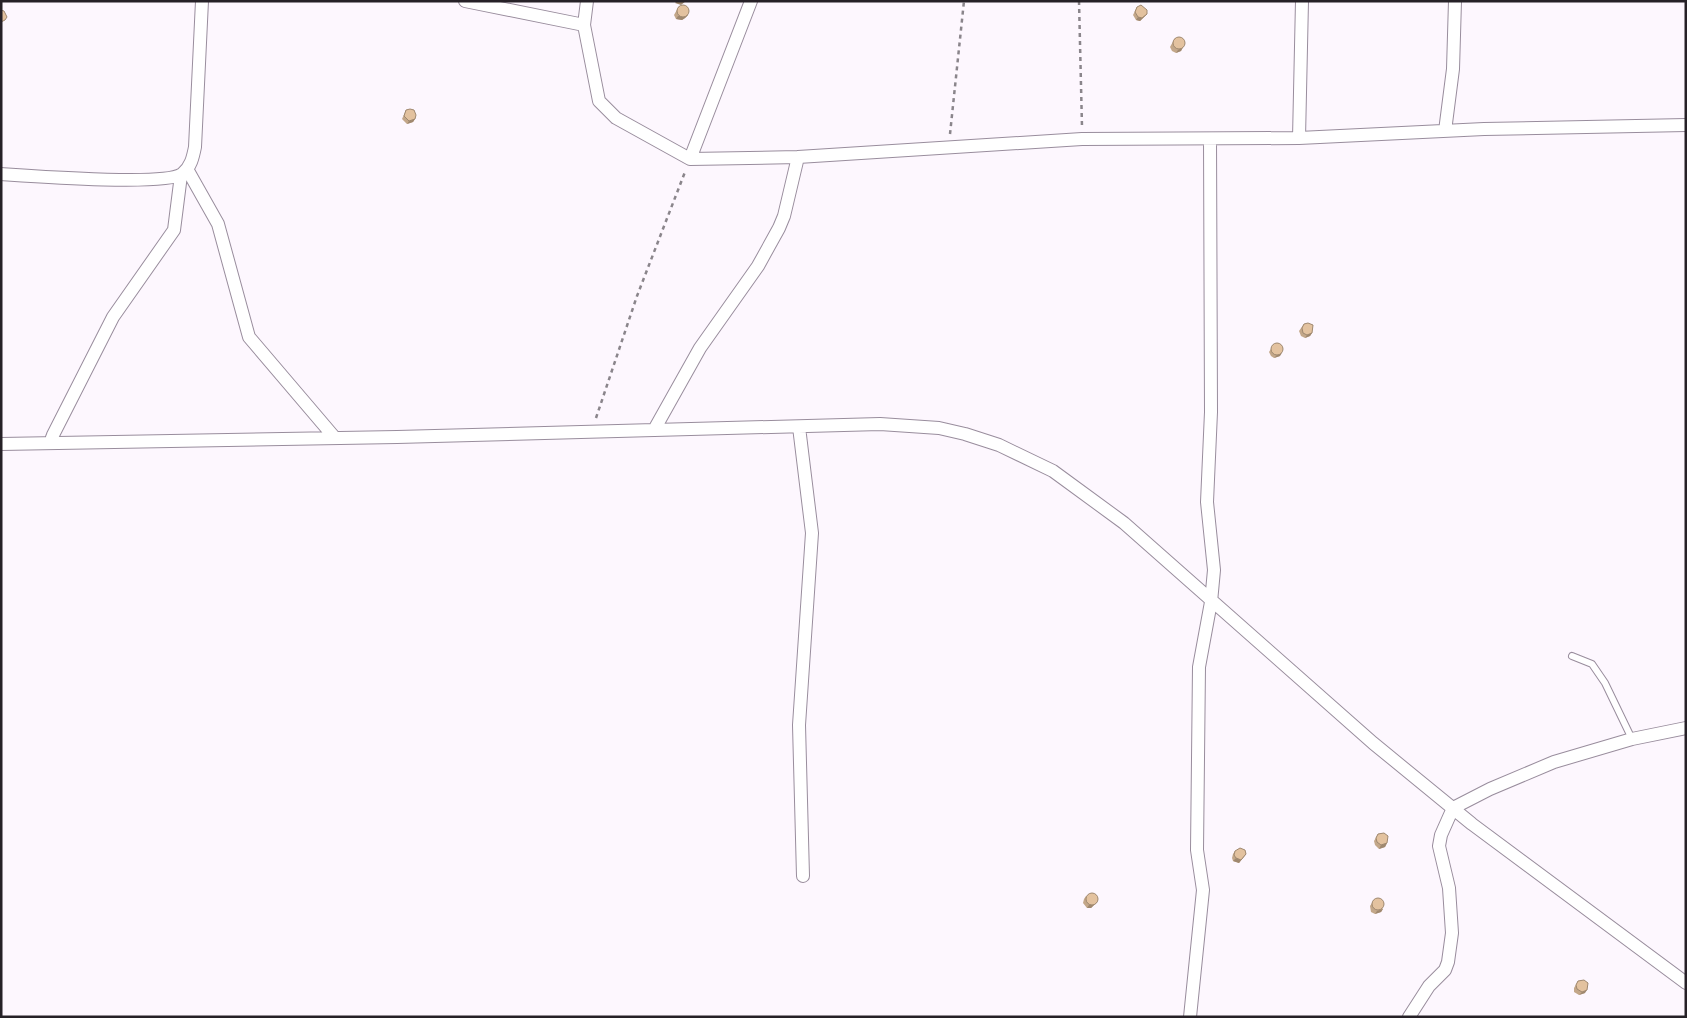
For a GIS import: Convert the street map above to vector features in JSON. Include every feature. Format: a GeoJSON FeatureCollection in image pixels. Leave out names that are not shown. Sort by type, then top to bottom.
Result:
{"type":"FeatureCollection","features":[{"type":"Feature","properties":{"kind":"street"},"geometry":{"type":"LineString","coordinates":[[50,443],[113,317],[174,230],[184,172],[193,160],[196,147],[202,1]]}},
{"type":"Feature","properties":{"kind":"street"},"geometry":{"type":"LineString","coordinates":[[465,1],[584,26]]}},
{"type":"Feature","properties":{"kind":"street"},"geometry":{"type":"LineString","coordinates":[[587,1],[584,26],[598,101],[616,118],[690,160],[798,157],[1082,139],[1299,138],[1445,131],[1686,125]]}},
{"type":"Feature","properties":{"kind":"street"},"geometry":{"type":"LineString","coordinates":[[690,160],[751,1]]}},
{"type":"Feature","properties":{"kind":"street"},"geometry":{"type":"LineString","coordinates":[[1299,138],[1302,1]]}},
{"type":"Feature","properties":{"kind":"street"},"geometry":{"type":"LineString","coordinates":[[1445,131],[1453,68],[1455,1]]}},
{"type":"Feature","properties":{"kind":"street"},"geometry":{"type":"LineString","coordinates":[[1190,1017],[1203,890],[1197,850],[1199,667],[1211,602],[1214,562],[1207,502],[1211,412],[1210,139]]}},
{"type":"Feature","properties":{"kind":"street"},"geometry":{"type":"LineString","coordinates":[[654,430],[700,348],[758,266],[779,228],[787,207],[798,157]]}},
{"type":"Feature","properties":{"kind":"street"},"geometry":{"type":"LineString","coordinates":[[1,174],[120,180],[167,178],[184,172]]}},
{"type":"Feature","properties":{"kind":"street"},"geometry":{"type":"LineString","coordinates":[[184,172],[218,224],[249,337],[335,438]]}},
{"type":"Feature","properties":{"kind":"street"},"geometry":{"type":"LineString","coordinates":[[1,444],[335,438],[880,424],[939,428],[999,445],[1053,471],[1096,501],[1124,523],[1211,602],[1373,742],[1453,808],[1686,983]]}},
{"type":"Feature","properties":{"kind":"street"},"geometry":{"type":"LineString","coordinates":[[799,427],[812,533],[799,725],[803,876]]}},
{"type":"Feature","properties":{"kind":"street"},"geometry":{"type":"LineString","coordinates":[[1410,1017],[1429,986],[1445,970],[1448,962],[1452,933],[1449,888],[1438,846],[1440,835],[1453,808],[1490,788],[1554,762],[1632,738],[1686,728]]}},
{"type":"Feature","properties":{"kind":"lane"},"geometry":{"type":"LineString","coordinates":[[1572,656],[1592,664],[1605,683],[1632,738]]}},
{"type":"Feature","properties":{"kind":"path"},"geometry":{"type":"LineString","coordinates":[[948,148],[964,1]]}},
{"type":"Feature","properties":{"kind":"path"},"geometry":{"type":"LineString","coordinates":[[1079,1],[1082,139]]}},
{"type":"Feature","properties":{"kind":"path"},"geometry":{"type":"LineString","coordinates":[[592,431],[637,296],[690,160]]}},
{"type":"Feature","properties":{"kind":"building"},"geometry":{"type":"Polygon","coordinates":[[[683,5],[689,11],[683,17],[677,11],[683,5]]]}},
{"type":"Feature","properties":{"kind":"building"},"geometry":{"type":"Polygon","coordinates":[[[1141,5],[1147,10],[1147,14],[1142,18],[1138,17],[1135,12],[1137,7],[1141,5]]]}},
{"type":"Feature","properties":{"kind":"building"},"geometry":{"type":"Polygon","coordinates":[[[1,10],[4,11],[7,17],[1,22],[1,10]]]}},
{"type":"Feature","properties":{"kind":"building"},"geometry":{"type":"Polygon","coordinates":[[[1179,37],[1185,43],[1179,49],[1173,43],[1179,37]]]}},
{"type":"Feature","properties":{"kind":"building"},"geometry":{"type":"Polygon","coordinates":[[[406,110],[414,110],[416,115],[415,119],[409,121],[404,116],[406,110]]]}},
{"type":"Feature","properties":{"kind":"building"},"geometry":{"type":"Polygon","coordinates":[[[1304,324],[1313,325],[1312,333],[1307,335],[1303,333],[1302,328],[1304,324]]]}},
{"type":"Feature","properties":{"kind":"building"},"geometry":{"type":"Polygon","coordinates":[[[1277,343],[1283,349],[1277,355],[1271,349],[1277,343]]]}},
{"type":"Feature","properties":{"kind":"building"},"geometry":{"type":"Polygon","coordinates":[[[1384,833],[1388,836],[1387,843],[1381,845],[1377,842],[1376,838],[1378,834],[1384,833]]]}},
{"type":"Feature","properties":{"kind":"building"},"geometry":{"type":"Polygon","coordinates":[[[1240,848],[1245,850],[1246,854],[1241,860],[1234,855],[1235,851],[1240,848]]]}},
{"type":"Feature","properties":{"kind":"building"},"geometry":{"type":"Polygon","coordinates":[[[1092,893],[1098,899],[1092,905],[1086,899],[1092,893]]]}},
{"type":"Feature","properties":{"kind":"building"},"geometry":{"type":"Polygon","coordinates":[[[1378,898],[1384,904],[1378,910],[1372,904],[1378,898]]]}},
{"type":"Feature","properties":{"kind":"building"},"geometry":{"type":"Polygon","coordinates":[[[1584,980],[1588,983],[1587,990],[1582,992],[1577,989],[1576,985],[1578,981],[1584,980]]]}}]}
